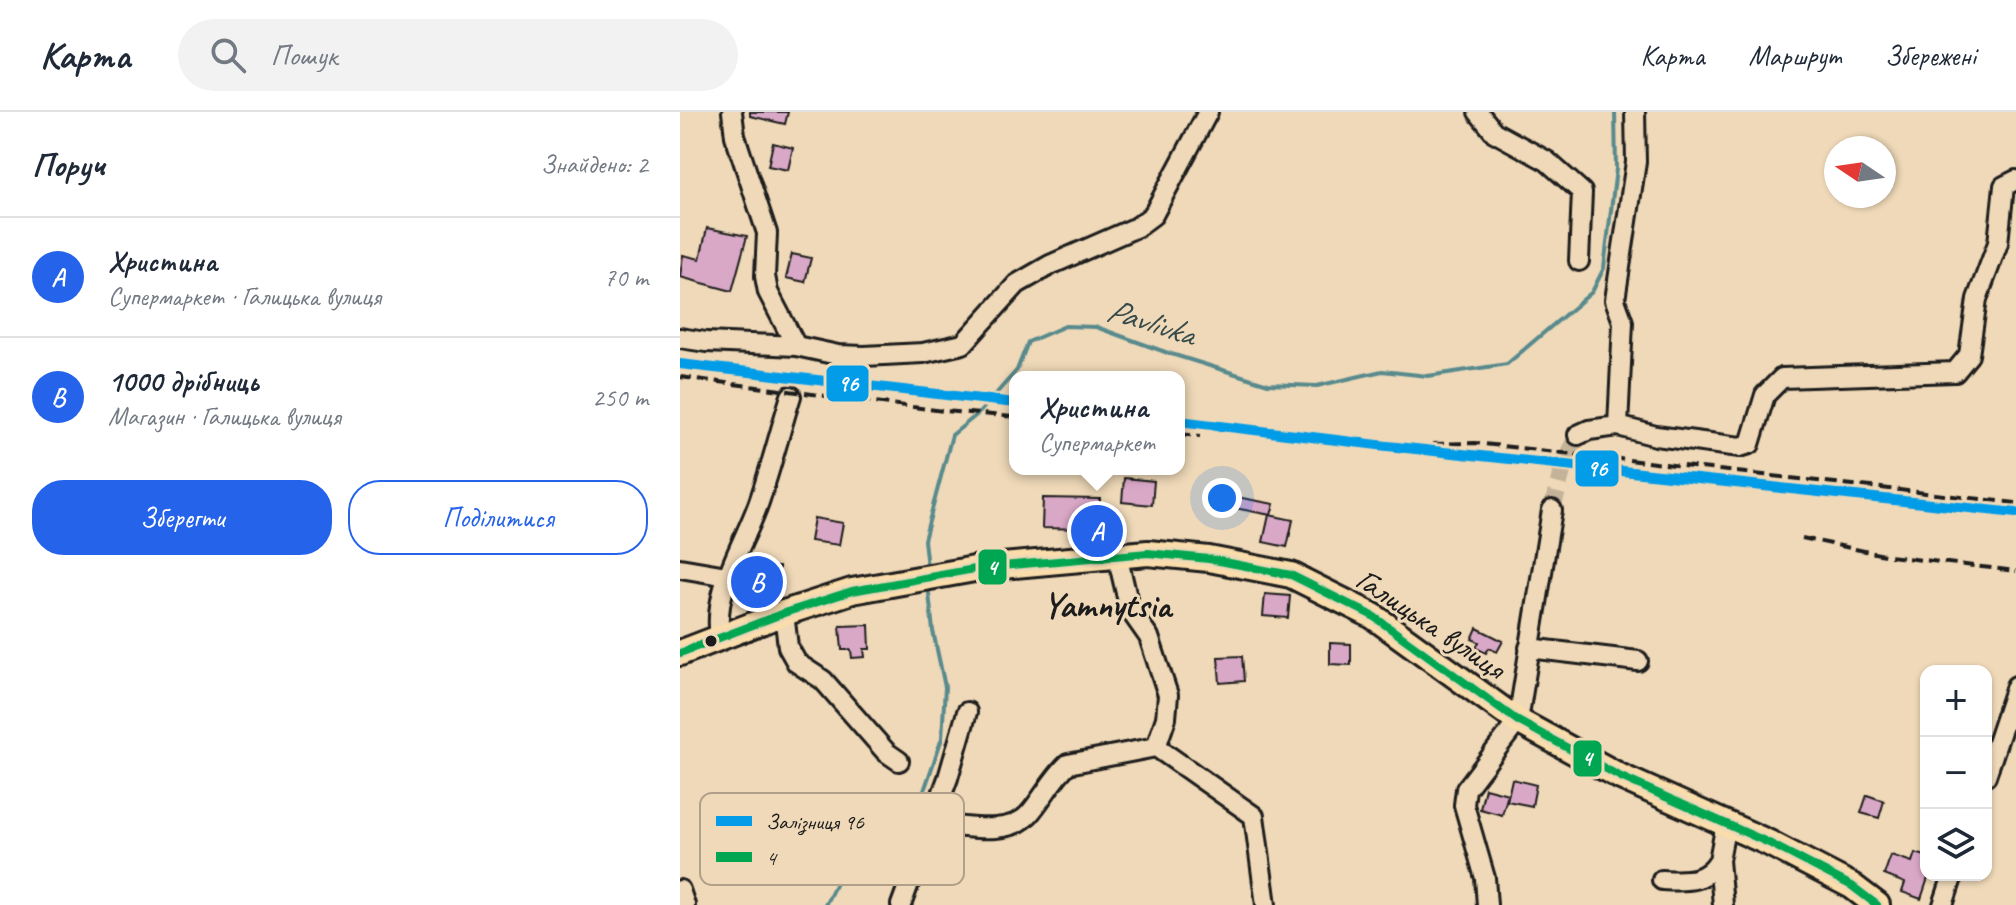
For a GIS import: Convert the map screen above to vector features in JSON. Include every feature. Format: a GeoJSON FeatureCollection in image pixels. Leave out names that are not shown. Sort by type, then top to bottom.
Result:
{"type":"FeatureCollection","features":[{"type":"Feature","properties":{"kind":"main road","name":"Галицька вулиця"},"geometry":{"type":"LineString","coordinates":[[680,653],[784,613],[887,583],[980,568],[1148,553],[1209,559],[1291,575],[1373,616],[1518,721],[1621,777],[1852,886],[1877,905]]}},
{"type":"Feature","properties":{"kind":"street"},"geometry":{"type":"LineString","coordinates":[[732,112],[735,136],[767,233],[765,276],[768,292],[796,346]]}},
{"type":"Feature","properties":{"kind":"street"},"geometry":{"type":"LineString","coordinates":[[680,338],[796,346],[838,355],[864,356],[923,353],[963,344],[1017,284],[1050,265],[1137,227],[1153,215],[1208,112]]}},
{"type":"Feature","properties":{"kind":"street"},"geometry":{"type":"LineString","coordinates":[[1478,112],[1494,132],[1547,161],[1582,192],[1579,261]]}},
{"type":"Feature","properties":{"kind":"street"},"geometry":{"type":"LineString","coordinates":[[1618,426],[1623,322],[1615,300],[1636,162],[1635,112]]}},
{"type":"Feature","properties":{"kind":"street"},"geometry":{"type":"LineString","coordinates":[[1578,435],[1589,430],[1618,426],[1656,436],[1740,447],[1750,444],[1765,395],[1782,378],[1955,372],[1969,355],[1977,299],[1998,243],[2004,186],[2016,180]]}},
{"type":"Feature","properties":{"kind":"street"},"geometry":{"type":"LineString","coordinates":[[720,637],[718,624],[727,576],[758,504],[791,396]]}},
{"type":"Feature","properties":{"kind":"street"},"geometry":{"type":"LineString","coordinates":[[1487,905],[1485,878],[1464,805],[1465,797],[1474,776],[1518,721],[1552,510]]}},
{"type":"Feature","properties":{"kind":"street"},"geometry":{"type":"LineString","coordinates":[[1117,555],[1130,610],[1149,637],[1168,695],[1166,718],[1156,747]]}},
{"type":"Feature","properties":{"kind":"street"},"geometry":{"type":"LineString","coordinates":[[680,568],[727,576]]}},
{"type":"Feature","properties":{"kind":"street"},"geometry":{"type":"LineString","coordinates":[[784,613],[788,647],[797,663],[823,680],[886,752],[899,761]]}},
{"type":"Feature","properties":{"kind":"street"},"geometry":{"type":"LineString","coordinates":[[1529,648],[1638,661]]}},
{"type":"Feature","properties":{"kind":"street"},"geometry":{"type":"LineString","coordinates":[[1992,758],[2016,686]]}},
{"type":"Feature","properties":{"kind":"street"},"geometry":{"type":"LineString","coordinates":[[942,793],[967,712]]}},
{"type":"Feature","properties":{"kind":"street"},"geometry":{"type":"LineString","coordinates":[[964,826],[999,828],[1012,825],[1029,813],[1068,764],[1156,747],[1254,816],[1266,905]]}},
{"type":"Feature","properties":{"kind":"street"},"geometry":{"type":"LineString","coordinates":[[1723,905],[1719,860],[1726,824]]}},
{"type":"Feature","properties":{"kind":"street"},"geometry":{"type":"LineString","coordinates":[[1671,884],[1712,872],[1719,860]]}},
{"type":"Feature","properties":{"kind":"street"},"geometry":{"type":"LineString","coordinates":[[1943,905],[1951,881]]}},
{"type":"Feature","properties":{"kind":"street"},"geometry":{"type":"LineString","coordinates":[[901,905],[909,885]]}},
{"type":"Feature","properties":{"kind":"street"},"geometry":{"type":"LineString","coordinates":[[680,890],[685,905]]}},
{"type":"Feature","properties":{"kind":"building"},"geometry":{"type":"Polygon","coordinates":[[[750,112],[788,112],[785,124],[750,116],[750,112]]]}},
{"type":"Feature","properties":{"kind":"building"},"geometry":{"type":"Polygon","coordinates":[[[773,143],[793,148],[788,170],[768,166],[773,143]]]}},
{"type":"Feature","properties":{"kind":"building"},"geometry":{"type":"Polygon","coordinates":[[[707,228],[747,236],[732,291],[680,277],[683,255],[700,259],[707,228]]]}},
{"type":"Feature","properties":{"kind":"building"},"geometry":{"type":"Polygon","coordinates":[[[792,254],[811,258],[805,282],[786,278],[792,254]]]}},
{"type":"Feature","properties":{"kind":"building"},"geometry":{"type":"Polygon","coordinates":[[[1124,478],[1154,481],[1152,505],[1122,502],[1124,478]]]}},
{"type":"Feature","properties":{"kind":"building"},"geometry":{"type":"Polygon","coordinates":[[[1226,495],[1274,504],[1271,515],[1224,506],[1226,495]]]}},
{"type":"Feature","properties":{"kind":"building"},"geometry":{"type":"Polygon","coordinates":[[[1043,498],[1100,499],[1099,516],[1113,517],[1113,535],[1086,535],[1086,529],[1042,528],[1043,498]]]}},
{"type":"Feature","properties":{"kind":"building"},"geometry":{"type":"Polygon","coordinates":[[[1269,515],[1293,520],[1287,547],[1263,542],[1269,515]]]}},
{"type":"Feature","properties":{"kind":"building"},"geometry":{"type":"Polygon","coordinates":[[[814,518],[843,523],[839,545],[810,541],[814,518]]]}},
{"type":"Feature","properties":{"kind":"building"},"geometry":{"type":"Polygon","coordinates":[[[779,567],[779,577],[768,578],[768,592],[742,592],[744,568],[779,567]]]}},
{"type":"Feature","properties":{"kind":"building"},"geometry":{"type":"Polygon","coordinates":[[[1265,594],[1290,596],[1288,618],[1263,616],[1265,594]]]}},
{"type":"Feature","properties":{"kind":"building"},"geometry":{"type":"Polygon","coordinates":[[[869,625],[870,649],[864,649],[865,657],[852,658],[851,650],[842,650],[840,626],[869,625]]]}},
{"type":"Feature","properties":{"kind":"building"},"geometry":{"type":"Polygon","coordinates":[[[1477,628],[1503,641],[1497,652],[1489,648],[1486,653],[1476,648],[1479,642],[1472,639],[1477,628]]]}},
{"type":"Feature","properties":{"kind":"building"},"geometry":{"type":"Polygon","coordinates":[[[1330,643],[1351,644],[1351,665],[1330,664],[1330,643]]]}},
{"type":"Feature","properties":{"kind":"building"},"geometry":{"type":"Polygon","coordinates":[[[1242,656],[1244,681],[1220,683],[1218,657],[1242,656]]]}},
{"type":"Feature","properties":{"kind":"building"},"geometry":{"type":"Polygon","coordinates":[[[1512,779],[1536,785],[1532,806],[1507,801],[1512,779]]]}},
{"type":"Feature","properties":{"kind":"building"},"geometry":{"type":"Polygon","coordinates":[[[1485,788],[1508,794],[1502,815],[1480,809],[1485,788]]]}},
{"type":"Feature","properties":{"kind":"building"},"geometry":{"type":"Polygon","coordinates":[[[1867,795],[1884,801],[1879,818],[1861,813],[1867,795]]]}},
{"type":"Feature","properties":{"kind":"building"},"geometry":{"type":"Polygon","coordinates":[[[1915,853],[1920,854],[1920,881],[1927,881],[1921,899],[1902,892],[1905,883],[1884,875],[1891,855],[1912,862],[1915,853]]]}},
{"type":"Feature","properties":{"kind":"waterway","name":"Pavlivka"},"geometry":{"type":"LineString","coordinates":[[1016,371],[1028,342],[1065,326],[1096,327],[1268,384],[1317,386],[1382,371],[1428,376],[1507,364],[1592,292],[1604,268],[1616,169],[1615,112]]}},
{"type":"Feature","properties":{"kind":"waterway","name":"Pavlivka"},"geometry":{"type":"LineString","coordinates":[[927,567],[924,540],[952,435],[979,413],[1009,379]]}},
{"type":"Feature","properties":{"kind":"waterway","name":"Pavlivka"},"geometry":{"type":"LineString","coordinates":[[923,793],[942,738],[945,687],[933,631],[928,584]]}},
{"type":"Feature","properties":{"kind":"waterway","name":"Pavlivka"},"geometry":{"type":"LineString","coordinates":[[825,905],[835,885]]}},
{"type":"Feature","properties":{"kind":"tunnel"},"geometry":{"type":"LineString","coordinates":[[1552,510],[1564,463],[1578,435]]}},
{"type":"Feature","properties":{"kind":"railway"},"geometry":{"type":"LineString","coordinates":[[680,377],[1009,416]]}},
{"type":"Feature","properties":{"kind":"railway"},"geometry":{"type":"LineString","coordinates":[[1185,435],[1200,436]]}},
{"type":"Feature","properties":{"kind":"railway"},"geometry":{"type":"LineString","coordinates":[[1378,445],[1475,443],[2016,503]]}},
{"type":"Feature","properties":{"kind":"railway"},"geometry":{"type":"LineString","coordinates":[[1802,538],[1889,556],[2016,571]]}},
{"type":"Feature","properties":{"kind":"rail line","name":"96"},"geometry":{"type":"LineString","coordinates":[[680,364],[1009,402]]}},
{"type":"Feature","properties":{"kind":"rail line","name":"96"},"geometry":{"type":"LineString","coordinates":[[1185,422],[2016,513]]}},
{"type":"Feature","properties":{"kind":"transit line","name":"4"},"geometry":{"type":"LineString","coordinates":[[680,653],[852,591],[980,568],[1148,553],[1209,559],[1291,575],[1373,616],[1518,721],[1621,777],[1769,843],[1852,886],[1877,905]]}},
{"type":"Feature","properties":{"kind":"place","name":"Христина"},"geometry":{"type":"Point","coordinates":[1097,531]}},
{"type":"Feature","properties":{"kind":"place","name":"1000 дрібниць"},"geometry":{"type":"Point","coordinates":[757,582]}},
{"type":"Feature","properties":{"kind":"district","name":"Yamnytsia"},"geometry":{"type":"Point","coordinates":[1107,604]}}]}
